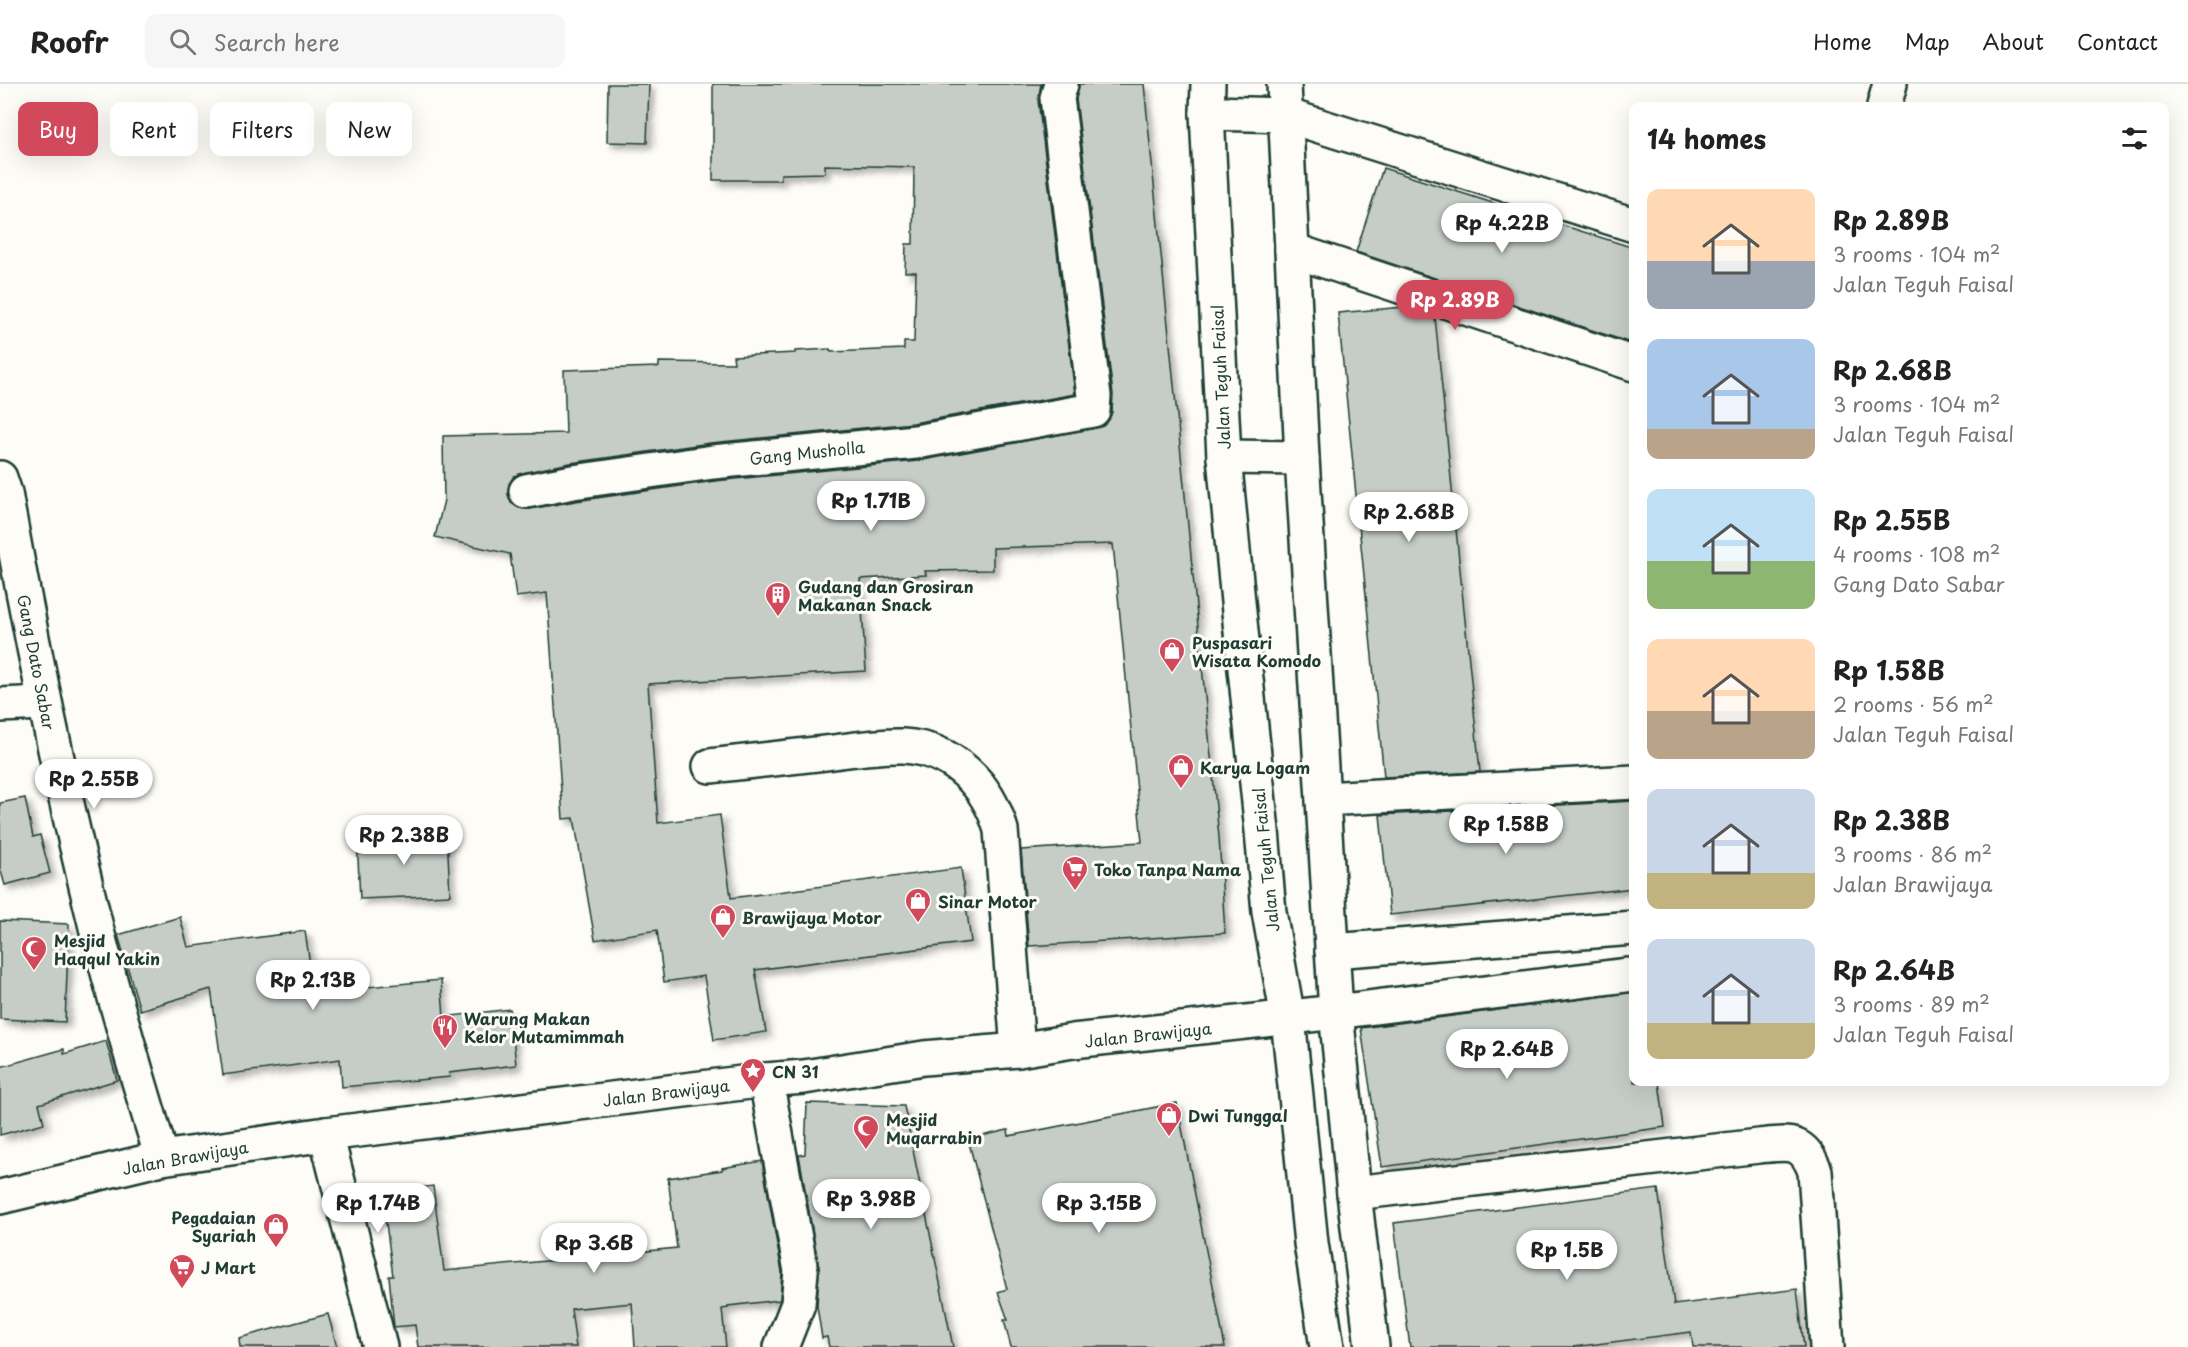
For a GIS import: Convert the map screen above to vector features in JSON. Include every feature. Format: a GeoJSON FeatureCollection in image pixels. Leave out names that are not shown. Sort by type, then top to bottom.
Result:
{"type":"FeatureCollection","features":[{"type":"Feature","properties":{"kind":"main road","name":"Gang Musholla"},"geometry":{"type":"LineString","coordinates":[[526,491],[713,462],[916,442],[1093,410],[1094,396],[1057,98],[1061,84]]}},
{"type":"Feature","properties":{"kind":"main road"},"geometry":{"type":"LineString","coordinates":[[1885,102],[1890,84]]}},
{"type":"Feature","properties":{"kind":"main road"},"geometry":{"type":"LineString","coordinates":[[1207,99],[1285,99],[1629,223]]}},
{"type":"Feature","properties":{"kind":"main road","name":"Jalan Teguh Faisal"},"geometry":{"type":"LineString","coordinates":[[1207,99],[1224,457],[1269,912],[1288,1018],[1311,1243],[1326,1347]]}},
{"type":"Feature","properties":{"kind":"main road"},"geometry":{"type":"LineString","coordinates":[[1285,99],[1302,458],[1336,1012],[1372,1347]]}},
{"type":"Feature","properties":{"kind":"main road"},"geometry":{"type":"LineString","coordinates":[[1292,250],[1629,362]]}},
{"type":"Feature","properties":{"kind":"main road"},"geometry":{"type":"LineString","coordinates":[[1224,457],[1302,458]]}},
{"type":"Feature","properties":{"kind":"main road","name":"Gang Dato Sabar"},"geometry":{"type":"LineString","coordinates":[[0,478],[5,493],[44,703],[98,932],[162,1158]]}},
{"type":"Feature","properties":{"kind":"main road"},"geometry":{"type":"LineString","coordinates":[[0,705],[44,703]]}},
{"type":"Feature","properties":{"kind":"main road"},"geometry":{"type":"LineString","coordinates":[[710,766],[902,746],[936,753],[966,771],[988,798],[1001,830],[1018,1050]]}},
{"type":"Feature","properties":{"kind":"main road"},"geometry":{"type":"LineString","coordinates":[[1323,799],[1629,782]]}},
{"type":"Feature","properties":{"kind":"main road"},"geometry":{"type":"LineString","coordinates":[[1332,951],[1629,928]]}},
{"type":"Feature","properties":{"kind":"main road","name":"Jalan Brawijaya"},"geometry":{"type":"LineString","coordinates":[[0,1197],[162,1158],[326,1134],[804,1077],[924,1058],[1018,1050],[1073,1041],[1288,1018],[1627,975]]}},
{"type":"Feature","properties":{"kind":"main road"},"geometry":{"type":"LineString","coordinates":[[766,1080],[801,1271],[798,1304],[781,1347]]}},
{"type":"Feature","properties":{"kind":"main road"},"geometry":{"type":"LineString","coordinates":[[326,1134],[380,1347]]}},
{"type":"Feature","properties":{"kind":"main road"},"geometry":{"type":"LineString","coordinates":[[1354,1193],[1785,1143],[1808,1154],[1815,1171],[1827,1347]]}},
{"type":"Feature","properties":{"kind":"building"},"geometry":{"type":"Polygon","coordinates":[[[608,84],[649,84],[647,143],[607,142],[608,84]]]}},
{"type":"Feature","properties":{"kind":"building"},"geometry":{"type":"Polygon","coordinates":[[[713,84],[1041,84],[1038,100],[1075,394],[913,423],[710,443],[570,463],[514,476],[509,484],[508,494],[511,503],[519,508],[530,509],[715,481],[918,461],[1103,426],[1109,420],[1112,412],[1113,394],[1076,99],[1079,84],[1144,84],[1219,837],[1225,933],[1029,946],[1021,850],[1142,842],[1113,544],[993,548],[993,570],[925,571],[926,575],[860,579],[866,671],[648,684],[658,823],[720,815],[731,898],[961,868],[971,942],[755,970],[766,1032],[714,1040],[704,976],[664,982],[657,930],[595,940],[574,818],[563,819],[547,593],[516,597],[510,554],[435,537],[444,500],[443,436],[566,433],[564,370],[659,367],[659,362],[734,363],[733,356],[830,349],[831,352],[904,349],[904,342],[914,342],[916,272],[905,272],[906,244],[913,244],[914,167],[825,165],[825,173],[781,174],[781,180],[713,180],[713,84]]]}},
{"type":"Feature","properties":{"kind":"building"},"geometry":{"type":"Polygon","coordinates":[[[1383,168],[1629,246],[1629,342],[1356,252],[1383,168]]]}},
{"type":"Feature","properties":{"kind":"building"},"geometry":{"type":"Polygon","coordinates":[[[1404,307],[1435,317],[1480,772],[1384,777],[1338,313],[1404,307]]]}},
{"type":"Feature","properties":{"kind":"building"},"geometry":{"type":"Polygon","coordinates":[[[25,798],[33,837],[40,835],[50,873],[5,885],[0,868],[0,803],[25,798]]]}},
{"type":"Feature","properties":{"kind":"building"},"geometry":{"type":"Polygon","coordinates":[[[1629,801],[1629,889],[1390,915],[1380,815],[1629,801]]]}},
{"type":"Feature","properties":{"kind":"building"},"geometry":{"type":"Polygon","coordinates":[[[447,833],[450,895],[360,899],[357,838],[447,833]]]}},
{"type":"Feature","properties":{"kind":"building"},"geometry":{"type":"Polygon","coordinates":[[[180,917],[188,947],[305,931],[314,992],[441,980],[444,1017],[510,1009],[516,1065],[449,1073],[450,1077],[342,1087],[340,1059],[223,1075],[211,989],[140,1010],[118,935],[180,917]]]}},
{"type":"Feature","properties":{"kind":"building","name":"Mesjid Haqqul Yakin"},"geometry":{"type":"Polygon","coordinates":[[[0,921],[69,924],[65,1022],[0,1019],[0,921]]]}},
{"type":"Feature","properties":{"kind":"building"},"geometry":{"type":"Polygon","coordinates":[[[1629,993],[1629,1086],[1660,1086],[1665,1127],[1382,1167],[1361,1028],[1629,993]]]}},
{"type":"Feature","properties":{"kind":"building"},"geometry":{"type":"Polygon","coordinates":[[[106,1041],[117,1080],[39,1104],[44,1123],[0,1135],[0,1067],[64,1049],[64,1054],[106,1041]]]}},
{"type":"Feature","properties":{"kind":"building"},"geometry":{"type":"Polygon","coordinates":[[[807,1103],[904,1106],[953,1347],[829,1347],[827,1337],[822,1338],[817,1306],[819,1268],[799,1155],[805,1154],[807,1103]]]}},
{"type":"Feature","properties":{"kind":"building"},"geometry":{"type":"Polygon","coordinates":[[[1177,1103],[1225,1347],[1011,1347],[1004,1320],[1008,1320],[998,1292],[1007,1289],[968,1139],[1008,1130],[1009,1136],[1177,1103]]]}},
{"type":"Feature","properties":{"kind":"building"},"geometry":{"type":"Polygon","coordinates":[[[762,1161],[782,1272],[780,1300],[728,1306],[722,1309],[726,1347],[635,1347],[632,1303],[571,1309],[576,1347],[418,1347],[415,1325],[394,1327],[389,1276],[393,1276],[382,1193],[433,1186],[444,1271],[677,1248],[668,1178],[762,1161]]]}},
{"type":"Feature","properties":{"kind":"building"},"geometry":{"type":"Polygon","coordinates":[[[1658,1189],[1674,1305],[1797,1289],[1804,1347],[1693,1347],[1691,1332],[1573,1347],[1410,1347],[1394,1223],[1658,1189]]]}},
{"type":"Feature","properties":{"kind":"building"},"geometry":{"type":"Polygon","coordinates":[[[328,1314],[337,1347],[240,1347],[239,1338],[328,1314]]]}},
{"type":"Feature","properties":{"kind":"place","name":"Gudang dan Grosiran Makanan Snack"},"geometry":{"type":"Point","coordinates":[778,618]}},
{"type":"Feature","properties":{"kind":"place","name":"Puspasari Wisata Komodo"},"geometry":{"type":"Point","coordinates":[1172,674]}},
{"type":"Feature","properties":{"kind":"place","name":"Karya Logam"},"geometry":{"type":"Point","coordinates":[1181,790]}},
{"type":"Feature","properties":{"kind":"place","name":"Toko Tanpa Nama"},"geometry":{"type":"Point","coordinates":[1075,892]}},
{"type":"Feature","properties":{"kind":"place","name":"Sinar Motor"},"geometry":{"type":"Point","coordinates":[918,924]}},
{"type":"Feature","properties":{"kind":"place","name":"Brawijaya Motor"},"geometry":{"type":"Point","coordinates":[723,940]}},
{"type":"Feature","properties":{"kind":"place","name":"Mesjid Haqqul Yakin"},"geometry":{"type":"Point","coordinates":[34,972]}},
{"type":"Feature","properties":{"kind":"place","name":"Warung Makan Kelor Mutamimmah"},"geometry":{"type":"Point","coordinates":[445,1050]}},
{"type":"Feature","properties":{"kind":"place","name":"CN 31"},"geometry":{"type":"Point","coordinates":[753,1094]}},
{"type":"Feature","properties":{"kind":"place","name":"Dwi Tunggal"},"geometry":{"type":"Point","coordinates":[1169,1138]}},
{"type":"Feature","properties":{"kind":"place","name":"Mesjid Muqarrabin"},"geometry":{"type":"Point","coordinates":[866,1151]}},
{"type":"Feature","properties":{"kind":"place","name":"Pegadaian Syariah"},"geometry":{"type":"Point","coordinates":[276,1249]}},
{"type":"Feature","properties":{"kind":"place","name":"J Mart"},"geometry":{"type":"Point","coordinates":[182,1290]}}]}
